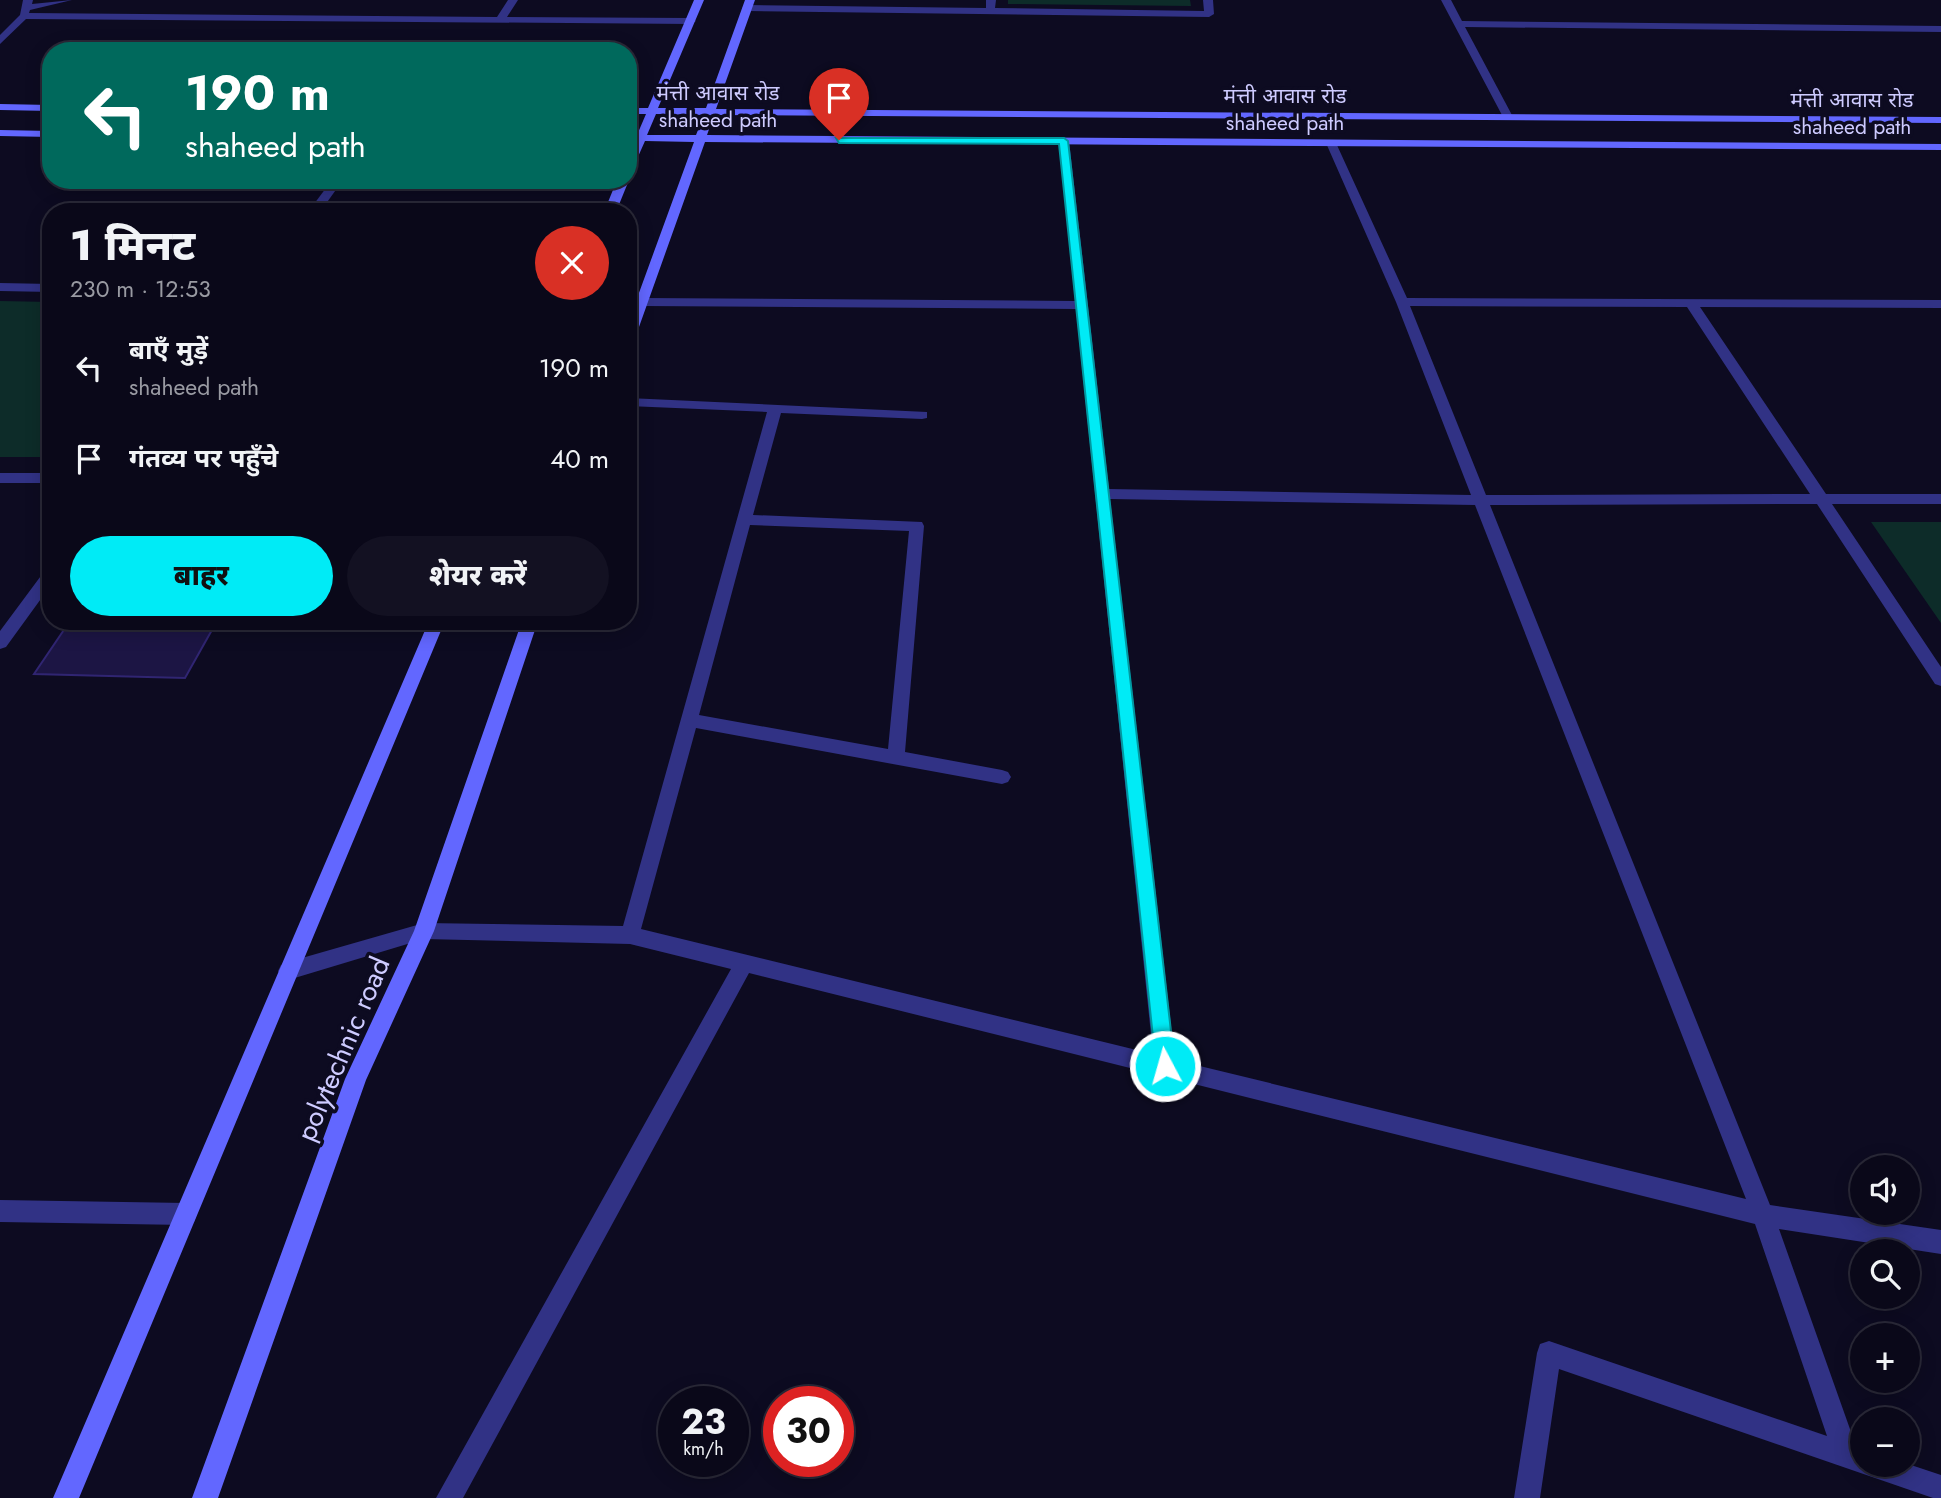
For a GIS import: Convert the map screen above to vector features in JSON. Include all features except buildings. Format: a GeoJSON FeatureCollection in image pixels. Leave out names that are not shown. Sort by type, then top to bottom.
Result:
{"type":"FeatureCollection","features":[{"type":"Feature","properties":{"kind":"street"},"geometry":{"type":"LineString","coordinates":[[0,41],[26,8],[67,0]]}},
{"type":"Feature","properties":{"kind":"street"},"geometry":{"type":"LineString","coordinates":[[500,20],[513,0]]}},
{"type":"Feature","properties":{"kind":"street"},"geometry":{"type":"LineString","coordinates":[[637,147],[699,0]]}},
{"type":"Feature","properties":{"kind":"street"},"geometry":{"type":"LineString","coordinates":[[990,11],[991,0]]}},
{"type":"Feature","properties":{"kind":"street"},"geometry":{"type":"LineString","coordinates":[[637,318],[748,4],[1209,15],[1209,0]]}},
{"type":"Feature","properties":{"kind":"street"},"geometry":{"type":"LineString","coordinates":[[1446,0],[1508,117]]}},
{"type":"Feature","properties":{"kind":"street"},"geometry":{"type":"LineString","coordinates":[[26,8],[500,20],[691,21]]}},
{"type":"Feature","properties":{"kind":"street"},"geometry":{"type":"LineString","coordinates":[[1459,24],[1941,29]]}},
{"type":"Feature","properties":{"kind":"street"},"geometry":{"type":"LineString","coordinates":[[0,107],[42,108]]}},
{"type":"Feature","properties":{"kind":"street","name":"मंत्ती आवास रोड"},"geometry":{"type":"LineString","coordinates":[[637,111],[1941,120]]}},
{"type":"Feature","properties":{"kind":"street"},"geometry":{"type":"LineString","coordinates":[[0,133],[42,134]]}},
{"type":"Feature","properties":{"kind":"street","name":"shaheed path"},"geometry":{"type":"LineString","coordinates":[[637,138],[1941,147]]}},
{"type":"Feature","properties":{"kind":"street"},"geometry":{"type":"LineString","coordinates":[[1064,141],[1165,1066]]}},
{"type":"Feature","properties":{"kind":"street"},"geometry":{"type":"LineString","coordinates":[[1331,143],[1402,302],[1763,1215],[1850,1447]]}},
{"type":"Feature","properties":{"kind":"street"},"geometry":{"type":"LineString","coordinates":[[0,287],[42,288]]}},
{"type":"Feature","properties":{"kind":"street"},"geometry":{"type":"LineString","coordinates":[[643,302],[1081,304]]}},
{"type":"Feature","properties":{"kind":"street"},"geometry":{"type":"LineString","coordinates":[[1402,302],[1941,304]]}},
{"type":"Feature","properties":{"kind":"street"},"geometry":{"type":"LineString","coordinates":[[1691,303],[1941,680]]}},
{"type":"Feature","properties":{"kind":"street"},"geometry":{"type":"LineString","coordinates":[[637,402],[922,415]]}},
{"type":"Feature","properties":{"kind":"street"},"geometry":{"type":"LineString","coordinates":[[631,935],[775,409]]}},
{"type":"Feature","properties":{"kind":"street"},"geometry":{"type":"LineString","coordinates":[[0,478],[42,478]]}},
{"type":"Feature","properties":{"kind":"street"},"geometry":{"type":"LineString","coordinates":[[1102,494],[1480,500],[1941,499]]}},
{"type":"Feature","properties":{"kind":"street"},"geometry":{"type":"LineString","coordinates":[[744,520],[917,526],[896,758]]}},
{"type":"Feature","properties":{"kind":"street"},"geometry":{"type":"LineString","coordinates":[[0,643],[42,585]]}},
{"type":"Feature","properties":{"kind":"street"},"geometry":{"type":"LineString","coordinates":[[66,1498],[433,630]]}},
{"type":"Feature","properties":{"kind":"street","name":"polytechnic road"},"geometry":{"type":"LineString","coordinates":[[205,1498],[356,1079],[424,932],[527,630]]}},
{"type":"Feature","properties":{"kind":"street"},"geometry":{"type":"LineString","coordinates":[[689,720],[1002,777]]}},
{"type":"Feature","properties":{"kind":"street"},"geometry":{"type":"LineString","coordinates":[[288,971],[424,932],[631,935],[1763,1215],[1941,1242]]}},
{"type":"Feature","properties":{"kind":"street"},"geometry":{"type":"LineString","coordinates":[[449,1498],[745,962]]}},
{"type":"Feature","properties":{"kind":"street"},"geometry":{"type":"LineString","coordinates":[[0,1211],[186,1214]]}},
{"type":"Feature","properties":{"kind":"street"},"geometry":{"type":"LineString","coordinates":[[1527,1498],[1549,1353],[1850,1457]]}},
{"type":"Feature","properties":{"kind":"street"},"geometry":{"type":"LineString","coordinates":[[1909,1477],[1941,1488]]}},
{"type":"Feature","properties":{"kind":"green space"},"geometry":{"type":"Polygon","coordinates":[[[1008,0],[1190,0],[1191,6],[1008,4],[1008,0]]]}},
{"type":"Feature","properties":{"kind":"green space"},"geometry":{"type":"Polygon","coordinates":[[[0,301],[42,302],[42,457],[0,457],[0,301]]]}},
{"type":"Feature","properties":{"kind":"green space"},"geometry":{"type":"Polygon","coordinates":[[[1871,522],[1941,522],[1941,623],[1871,522]]]}},
{"type":"Feature","properties":{"kind":"route"},"geometry":{"type":"LineString","coordinates":[[839,140],[1064,141],[1165,1066]]}}]}
